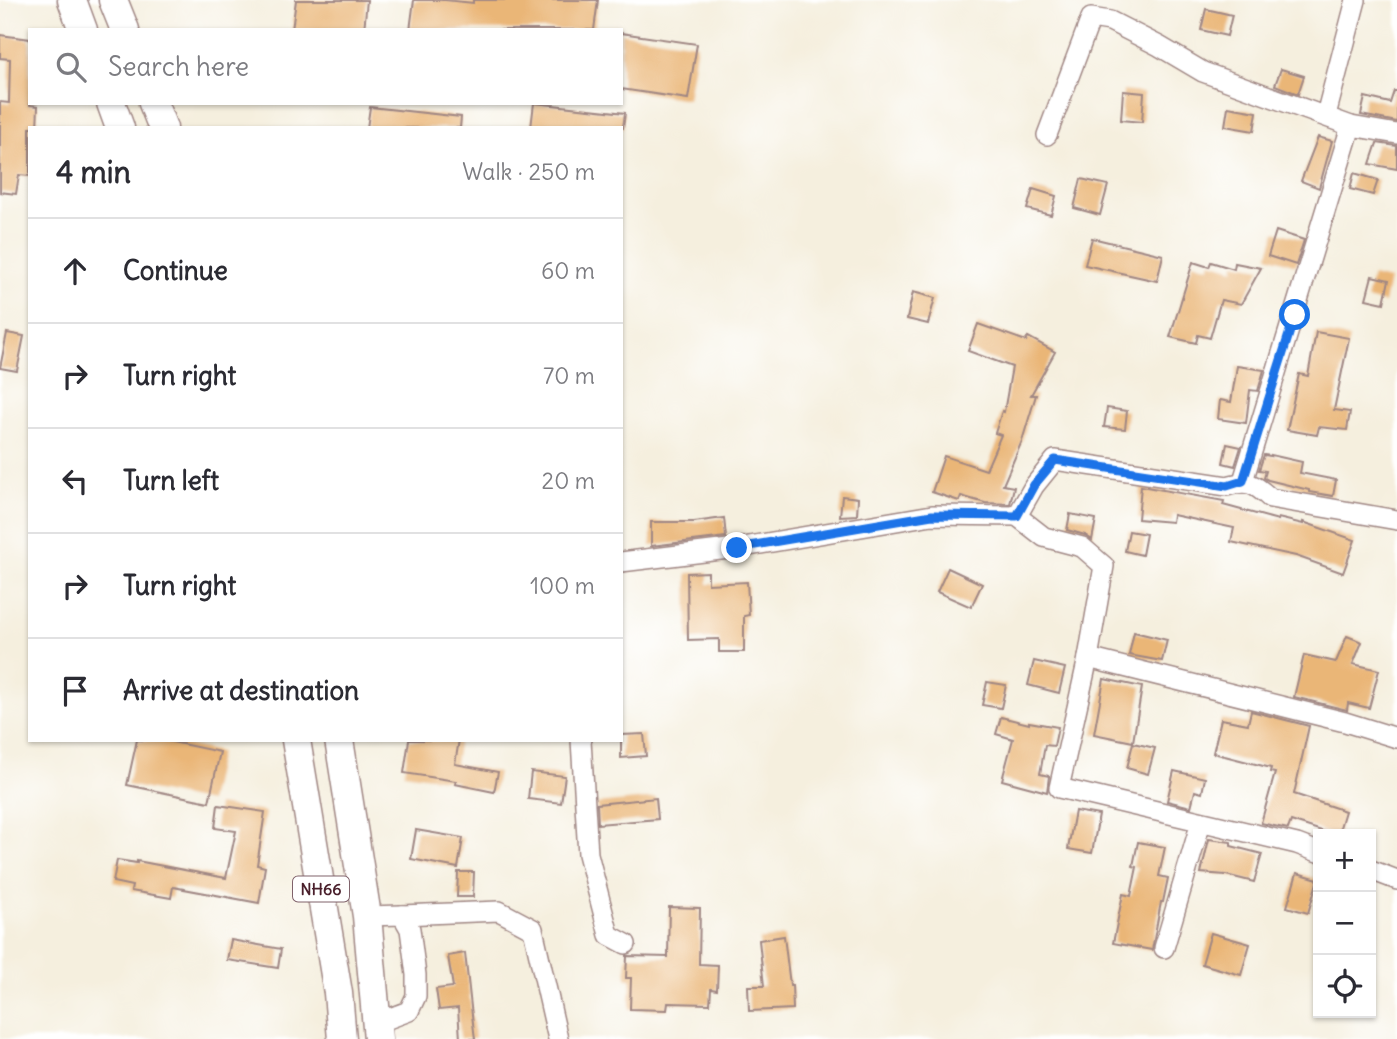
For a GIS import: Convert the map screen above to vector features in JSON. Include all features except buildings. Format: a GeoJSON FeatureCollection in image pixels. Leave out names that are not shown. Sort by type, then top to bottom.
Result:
{"type":"FeatureCollection","features":[{"type":"Feature","properties":{"kind":"highway"},"geometry":{"type":"LineString","coordinates":[[72,0],[82,28]]}},
{"type":"Feature","properties":{"kind":"highway"},"geometry":{"type":"LineString","coordinates":[[113,0],[124,28]]}},
{"type":"Feature","properties":{"kind":"highway"},"geometry":{"type":"LineString","coordinates":[[112,105],[119,126]]}},
{"type":"Feature","properties":{"kind":"highway"},"geometry":{"type":"LineString","coordinates":[[154,105],[162,126]]}},
{"type":"Feature","properties":{"kind":"highway","name":"NH66"},"geometry":{"type":"LineString","coordinates":[[296,742],[338,993],[342,1039]]}},
{"type":"Feature","properties":{"kind":"highway","name":"NH66"},"geometry":{"type":"LineString","coordinates":[[339,742],[368,916],[378,1031]]}},
{"type":"Feature","properties":{"kind":"street"},"geometry":{"type":"LineString","coordinates":[[1326,115],[1356,0]]}},
{"type":"Feature","properties":{"kind":"street"},"geometry":{"type":"LineString","coordinates":[[1047,135],[1091,18],[1110,21],[1160,46],[1203,72],[1351,126],[1397,134]]}},
{"type":"Feature","properties":{"kind":"street"},"geometry":{"type":"LineString","coordinates":[[1243,481],[1351,126]]}},
{"type":"Feature","properties":{"kind":"street"},"geometry":{"type":"LineString","coordinates":[[1017,516],[1034,485],[1055,460],[1227,486],[1243,481],[1260,489],[1270,498],[1397,520]]}},
{"type":"Feature","properties":{"kind":"street"},"geometry":{"type":"LineString","coordinates":[[623,562],[737,548],[932,515],[1017,516],[1044,537],[1082,547],[1104,566],[1088,658],[1059,788],[1297,844],[1313,850]]}},
{"type":"Feature","properties":{"kind":"street"},"geometry":{"type":"LineString","coordinates":[[1088,658],[1345,722],[1397,738]]}},
{"type":"Feature","properties":{"kind":"street"},"geometry":{"type":"LineString","coordinates":[[581,742],[588,854],[609,935],[626,944]]}},
{"type":"Feature","properties":{"kind":"street"},"geometry":{"type":"LineString","coordinates":[[1164,948],[1201,821]]}},
{"type":"Feature","properties":{"kind":"street"},"geometry":{"type":"LineString","coordinates":[[1376,872],[1397,880]]}},
{"type":"Feature","properties":{"kind":"street"},"geometry":{"type":"LineString","coordinates":[[368,916],[499,911],[533,929],[558,1039]]}},
{"type":"Feature","properties":{"kind":"street"},"geometry":{"type":"LineString","coordinates":[[378,1031],[409,1011],[416,996],[410,929],[402,915]]}},
{"type":"Feature","properties":{"kind":"route"},"geometry":{"type":"LineString","coordinates":[[737,548],[932,515],[1017,516],[1034,485],[1055,460],[1227,486],[1243,481],[1295,315]]}}]}
